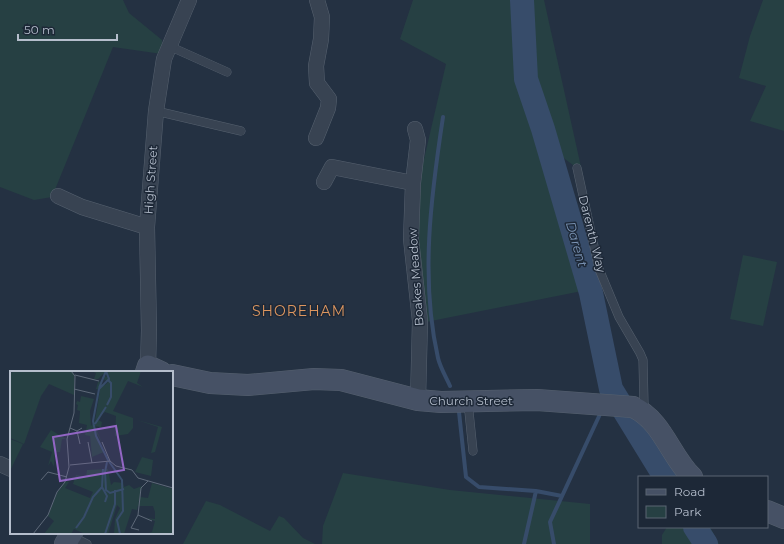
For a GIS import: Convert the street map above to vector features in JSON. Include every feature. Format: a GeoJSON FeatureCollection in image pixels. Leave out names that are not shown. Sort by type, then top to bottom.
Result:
{"type":"FeatureCollection","features":[{"type":"Feature","properties":{"kind":"street","name":"High Street"},"geometry":{"type":"LineString","coordinates":[[152,370],[149,330],[147,227],[156,111],[164,59],[189,0]]}},
{"type":"Feature","properties":{"kind":"street"},"geometry":{"type":"LineString","coordinates":[[316,138],[328,108],[329,99],[317,83],[316,66],[321,39],[322,17],[317,0]]}},
{"type":"Feature","properties":{"kind":"street","name":"Boakes Meadow"},"geometry":{"type":"LineString","coordinates":[[415,130],[418,140],[413,184],[411,239],[420,321],[418,400]]}},
{"type":"Feature","properties":{"kind":"street"},"geometry":{"type":"LineString","coordinates":[[324,182],[332,166],[413,184]]}},
{"type":"Feature","properties":{"kind":"street"},"geometry":{"type":"LineString","coordinates":[[58,196],[82,207],[147,227]]}},
{"type":"Feature","properties":{"kind":"street","name":"Church Street"},"geometry":{"type":"LineString","coordinates":[[173,375],[210,383],[248,384],[314,379],[340,380],[418,400],[468,402],[537,400],[587,403],[637,409]]}},
{"type":"Feature","properties":{"kind":"street"},"geometry":{"type":"LineString","coordinates":[[637,409],[667,439],[685,470],[691,476]]}},
{"type":"Feature","properties":{"kind":"street"},"geometry":{"type":"LineString","coordinates":[[0,464],[10,469]]}},
{"type":"Feature","properties":{"kind":"street"},"geometry":{"type":"LineString","coordinates":[[768,511],[784,518]]}},
{"type":"Feature","properties":{"kind":"lane"},"geometry":{"type":"LineString","coordinates":[[169,46],[227,72]]}},
{"type":"Feature","properties":{"kind":"lane"},"geometry":{"type":"LineString","coordinates":[[156,111],[241,132]]}},
{"type":"Feature","properties":{"kind":"lane","name":"Darenth Way"},"geometry":{"type":"LineString","coordinates":[[577,168],[599,269],[618,317],[643,360],[644,404],[637,409]]}},
{"type":"Feature","properties":{"kind":"lane"},"geometry":{"type":"LineString","coordinates":[[468,402],[473,451]]}},
{"type":"Feature","properties":{"kind":"green space"},"geometry":{"type":"Polygon","coordinates":[[[0,0],[123,0],[129,13],[162,40],[162,54],[113,47],[52,197],[34,200],[0,187],[0,0]]]}},
{"type":"Feature","properties":{"kind":"green space"},"geometry":{"type":"Polygon","coordinates":[[[413,0],[516,0],[519,81],[536,131],[582,291],[426,322],[417,240],[422,168],[446,64],[400,39],[413,0]]]}},
{"type":"Feature","properties":{"kind":"green space"},"geometry":{"type":"Polygon","coordinates":[[[527,0],[544,0],[583,176],[577,168],[557,153],[531,76],[527,0]]]}},
{"type":"Feature","properties":{"kind":"green space"},"geometry":{"type":"Polygon","coordinates":[[[763,0],[784,0],[784,131],[750,121],[766,86],[739,78],[750,36],[763,0]]]}},
{"type":"Feature","properties":{"kind":"green space"},"geometry":{"type":"Polygon","coordinates":[[[743,255],[777,262],[763,326],[730,319],[743,255]]]}},
{"type":"Feature","properties":{"kind":"green space"},"geometry":{"type":"Polygon","coordinates":[[[343,473],[450,490],[590,504],[590,544],[322,544],[323,526],[343,473]]]}},
{"type":"Feature","properties":{"kind":"green space"},"geometry":{"type":"Polygon","coordinates":[[[206,501],[220,505],[270,531],[279,516],[284,518],[303,538],[315,544],[183,544],[206,501]]]}},
{"type":"Feature","properties":{"kind":"green space"},"geometry":{"type":"Polygon","coordinates":[[[666,528],[711,528],[719,544],[662,544],[662,535],[666,528]]]}},
{"type":"Feature","properties":{"kind":"waterway","name":"Darent"},"geometry":{"type":"LineString","coordinates":[[522,0],[526,79],[543,129],[591,293],[611,389],[664,476]]}},
{"type":"Feature","properties":{"kind":"waterway"},"geometry":{"type":"LineString","coordinates":[[443,117],[431,207],[429,268],[433,328],[439,361],[450,386]]}},
{"type":"Feature","properties":{"kind":"waterway"},"geometry":{"type":"LineString","coordinates":[[607,398],[611,389]]}},
{"type":"Feature","properties":{"kind":"waterway"},"geometry":{"type":"LineString","coordinates":[[459,412],[466,477],[479,487],[536,491],[562,496]]}},
{"type":"Feature","properties":{"kind":"waterway"},"geometry":{"type":"LineString","coordinates":[[554,544],[550,522],[601,412]]}},
{"type":"Feature","properties":{"kind":"waterway"},"geometry":{"type":"LineString","coordinates":[[524,544],[536,491]]}},
{"type":"Feature","properties":{"kind":"waterway","name":"Darent"},"geometry":{"type":"LineString","coordinates":[[696,528],[706,544]]}},
{"type":"Feature","properties":{"kind":"district","name":"SHOREHAM"},"geometry":{"type":"Point","coordinates":[299,311]}}]}
